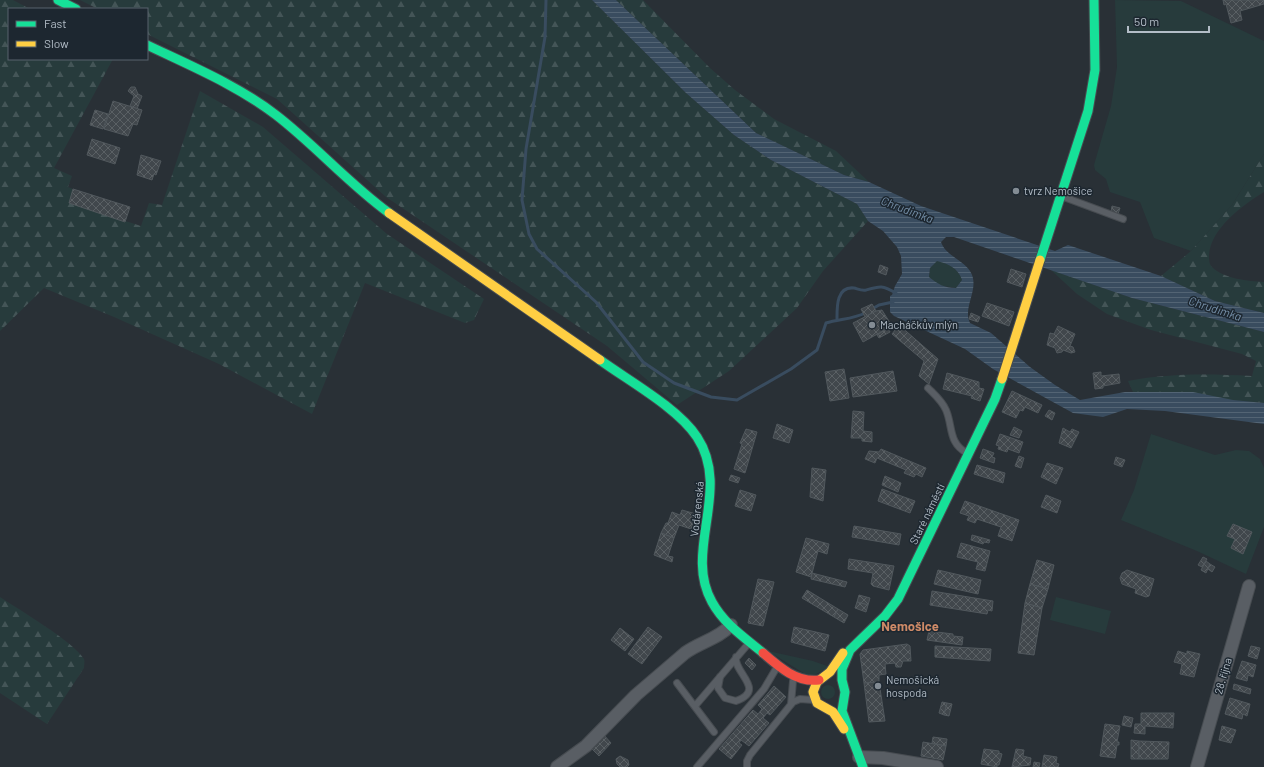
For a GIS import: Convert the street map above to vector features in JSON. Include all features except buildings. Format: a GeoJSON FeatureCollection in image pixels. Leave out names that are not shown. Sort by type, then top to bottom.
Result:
{"type":"FeatureCollection","features":[{"type":"Feature","properties":{"kind":"street"},"geometry":{"type":"LineString","coordinates":[[58,0],[74,8]]}},
{"type":"Feature","properties":{"kind":"street"},"geometry":{"type":"LineString","coordinates":[[1062,196],[1087,117],[1094,84],[1096,54],[1094,0]]}},
{"type":"Feature","properties":{"kind":"street","name":"Vodárenská"},"geometry":{"type":"LineString","coordinates":[[148,46],[259,102],[287,124],[384,210],[687,424],[705,451],[712,472],[713,486],[704,549],[705,579],[711,601],[731,625],[794,681],[810,692],[818,703]]}},
{"type":"Feature","properties":{"kind":"street","name":"Staré náměstí"},"geometry":{"type":"LineString","coordinates":[[859,757],[842,711],[844,696],[842,669],[848,654],[885,616],[898,599],[969,454],[998,391],[1062,196]]}},
{"type":"Feature","properties":{"kind":"street","name":"28. října"},"geometry":{"type":"LineString","coordinates":[[1198,767],[1249,586]]}},
{"type":"Feature","properties":{"kind":"street"},"geometry":{"type":"LineString","coordinates":[[557,767],[586,746],[636,695],[685,653],[719,636],[731,625]]}},
{"type":"Feature","properties":{"kind":"street","name":"Staré náměstí"},"geometry":{"type":"LineString","coordinates":[[818,703],[813,690],[820,679],[830,672],[840,655],[862,638]]}},
{"type":"Feature","properties":{"kind":"street","name":"Vodárenská"},"geometry":{"type":"LineString","coordinates":[[778,666],[802,680],[812,682],[820,679]]}},
{"type":"Feature","properties":{"kind":"street"},"geometry":{"type":"LineString","coordinates":[[820,679],[832,677],[843,685]]}},
{"type":"Feature","properties":{"kind":"street"},"geometry":{"type":"LineString","coordinates":[[818,703],[836,706],[844,696]]}},
{"type":"Feature","properties":{"kind":"street"},"geometry":{"type":"LineString","coordinates":[[818,703],[835,715],[859,757],[879,757],[938,767]]}},
{"type":"Feature","properties":{"kind":"lane"},"geometry":{"type":"LineString","coordinates":[[1062,196],[1123,219]]}},
{"type":"Feature","properties":{"kind":"lane"},"geometry":{"type":"LineString","coordinates":[[928,388],[939,399],[946,410],[950,433],[955,443],[963,451],[969,454]]}},
{"type":"Feature","properties":{"kind":"lane"},"geometry":{"type":"LineString","coordinates":[[695,706],[750,641]]}},
{"type":"Feature","properties":{"kind":"lane"},"geometry":{"type":"LineString","coordinates":[[720,677],[718,688],[725,698],[736,700],[746,695],[748,681],[736,666],[736,657]]}},
{"type":"Feature","properties":{"kind":"lane"},"geometry":{"type":"LineString","coordinates":[[697,767],[764,689],[778,666]]}},
{"type":"Feature","properties":{"kind":"lane"},"geometry":{"type":"LineString","coordinates":[[791,704],[794,681]]}},
{"type":"Feature","properties":{"kind":"lane"},"geometry":{"type":"LineString","coordinates":[[677,683],[714,732]]}},
{"type":"Feature","properties":{"kind":"lane"},"geometry":{"type":"LineString","coordinates":[[747,767],[747,760],[750,755],[791,704],[800,699],[809,699],[818,703]]}},
{"type":"Feature","properties":{"kind":"green space"},"geometry":{"type":"Polygon","coordinates":[[[0,0],[13,0],[28,8],[8,8],[8,60],[112,60],[54,168],[72,176],[68,187],[73,189],[69,203],[141,226],[149,203],[162,205],[200,91],[263,127],[387,234],[484,299],[474,320],[465,323],[365,283],[312,414],[219,364],[114,317],[44,288],[0,331],[0,0]]]}},
{"type":"Feature","properties":{"kind":"green space"},"geometry":{"type":"Polygon","coordinates":[[[80,0],[592,0],[686,93],[734,135],[771,160],[857,204],[868,221],[823,271],[797,308],[729,371],[677,405],[607,346],[386,197],[277,99],[148,34],[148,8],[96,8],[80,0]]]}},
{"type":"Feature","properties":{"kind":"green space"},"geometry":{"type":"Polygon","coordinates":[[[616,0],[643,0],[710,68],[735,90],[774,119],[836,151],[869,182],[844,175],[756,133],[616,0]]]}},
{"type":"Feature","properties":{"kind":"green space"},"geometry":{"type":"Polygon","coordinates":[[[1115,0],[1181,1],[1264,41],[1264,154],[1232,205],[1191,251],[1154,238],[1140,202],[1110,192],[1106,179],[1095,170],[1094,165],[1111,106],[1117,67],[1115,0]]]}},
{"type":"Feature","properties":{"kind":"green space"},"geometry":{"type":"Polygon","coordinates":[[[1264,154],[1264,192],[1229,218],[1215,236],[1211,245],[1209,261],[1211,266],[1217,271],[1230,277],[1264,282],[1264,313],[1215,301],[1161,276],[1191,251],[1232,205],[1264,154]]]}},
{"type":"Feature","properties":{"kind":"green space"},"geometry":{"type":"Polygon","coordinates":[[[937,260],[949,265],[958,272],[962,280],[956,288],[938,285],[929,277],[930,268],[937,260]]]}},
{"type":"Feature","properties":{"kind":"green space"},"geometry":{"type":"Polygon","coordinates":[[[1051,270],[1132,298],[1264,332],[1264,403],[1133,392],[1128,381],[1144,378],[1190,375],[1252,376],[1256,361],[1242,354],[1151,330],[1107,314],[1077,294],[1051,270]]]}},
{"type":"Feature","properties":{"kind":"green space"},"geometry":{"type":"Polygon","coordinates":[[[1151,434],[1215,455],[1236,450],[1249,451],[1260,459],[1264,468],[1264,527],[1246,574],[1197,551],[1121,520],[1134,490],[1151,434]]]}},
{"type":"Feature","properties":{"kind":"green space"},"geometry":{"type":"Polygon","coordinates":[[[0,597],[58,635],[84,659],[84,668],[47,724],[0,693],[0,597]]]}},
{"type":"Feature","properties":{"kind":"green space"},"geometry":{"type":"Polygon","coordinates":[[[1056,597],[1111,611],[1105,634],[1050,620],[1056,597]]]}},
{"type":"Feature","properties":{"kind":"green space"},"geometry":{"type":"Polygon","coordinates":[[[768,651],[813,661],[830,667],[810,677],[768,651]]]}},
{"type":"Feature","properties":{"kind":"green space"},"geometry":{"type":"Polygon","coordinates":[[[828,685],[833,687],[835,692],[833,697],[828,699],[823,697],[821,692],[823,687],[828,685]]]}},
{"type":"Feature","properties":{"kind":"water","name":"Chrudimka"},"geometry":{"type":"Polygon","coordinates":[[[592,0],[616,0],[756,133],[844,175],[869,182],[921,206],[1055,251],[1068,245],[1161,276],[1215,301],[1264,313],[1264,332],[1132,298],[954,237],[946,237],[941,242],[947,251],[967,267],[973,277],[973,291],[968,311],[970,323],[991,333],[1030,367],[1055,385],[1080,400],[1125,392],[1193,392],[1233,400],[1264,403],[1264,424],[1165,411],[1127,409],[1103,417],[1073,413],[993,369],[965,349],[894,316],[890,312],[890,296],[892,295],[902,274],[901,256],[897,247],[883,231],[868,221],[857,204],[771,160],[734,135],[686,93],[592,0]],[[937,261],[930,268],[929,277],[941,285],[956,288],[962,280],[958,272],[949,265],[937,261]]]}},
{"type":"Feature","properties":{"kind":"waterway"},"geometry":{"type":"LineString","coordinates":[[546,0],[545,37],[526,149],[522,200],[529,234],[537,249],[596,302],[643,362],[674,383],[711,397],[737,400],[791,369],[817,350],[826,323],[856,317],[865,313]]}},
{"type":"Feature","properties":{"kind":"waterway"},"geometry":{"type":"LineString","coordinates":[[837,319],[839,299],[844,290],[848,288],[864,290],[881,287],[896,293]]}},
{"type":"Feature","properties":{"kind":"waterway"},"geometry":{"type":"LineString","coordinates":[[872,309],[879,305],[893,302]]}},
{"type":"Feature","properties":{"kind":"traffic: fast"},"geometry":{"type":"LineString","coordinates":[[58,0],[74,8]]}},
{"type":"Feature","properties":{"kind":"traffic: fast"},"geometry":{"type":"LineString","coordinates":[[1040,260],[1088,111],[1095,70],[1094,0]]}},
{"type":"Feature","properties":{"kind":"traffic: fast"},"geometry":{"type":"LineString","coordinates":[[148,45],[230,85],[261,104],[276,115],[389,213]]}},
{"type":"Feature","properties":{"kind":"traffic: fast"},"geometry":{"type":"LineString","coordinates":[[600,360],[666,405],[689,426],[697,437],[707,457],[710,478],[702,562],[704,582],[712,602],[722,617],[763,653]]}},
{"type":"Feature","properties":{"kind":"traffic: fast"},"geometry":{"type":"LineString","coordinates":[[863,767],[842,711],[845,692],[842,680],[842,669],[850,650],[885,616],[898,599],[995,399],[1002,379]]}},
{"type":"Feature","properties":{"kind":"traffic: slow"},"geometry":{"type":"LineString","coordinates":[[389,213],[600,360]]}},
{"type":"Feature","properties":{"kind":"traffic: slow"},"geometry":{"type":"LineString","coordinates":[[1002,379],[1040,260]]}},
{"type":"Feature","properties":{"kind":"traffic: slow"},"geometry":{"type":"LineString","coordinates":[[843,653],[830,672],[817,682],[813,692],[817,703],[833,712],[844,729]]}},
{"type":"Feature","properties":{"kind":"traffic: jam"},"geometry":{"type":"LineString","coordinates":[[763,653],[775,664],[789,673],[803,679],[819,680]]}},
{"type":"Feature","properties":{"kind":"place","name":"tvrz Nemošice"},"geometry":{"type":"Point","coordinates":[1016,191]}},
{"type":"Feature","properties":{"kind":"place","name":"Macháčkův mlýn"},"geometry":{"type":"Point","coordinates":[872,325]}},
{"type":"Feature","properties":{"kind":"place","name":"Nemošická hospoda"},"geometry":{"type":"Point","coordinates":[878,686]}},
{"type":"Feature","properties":{"kind":"district","name":"Nemošice"},"geometry":{"type":"Point","coordinates":[910,626]}}]}
